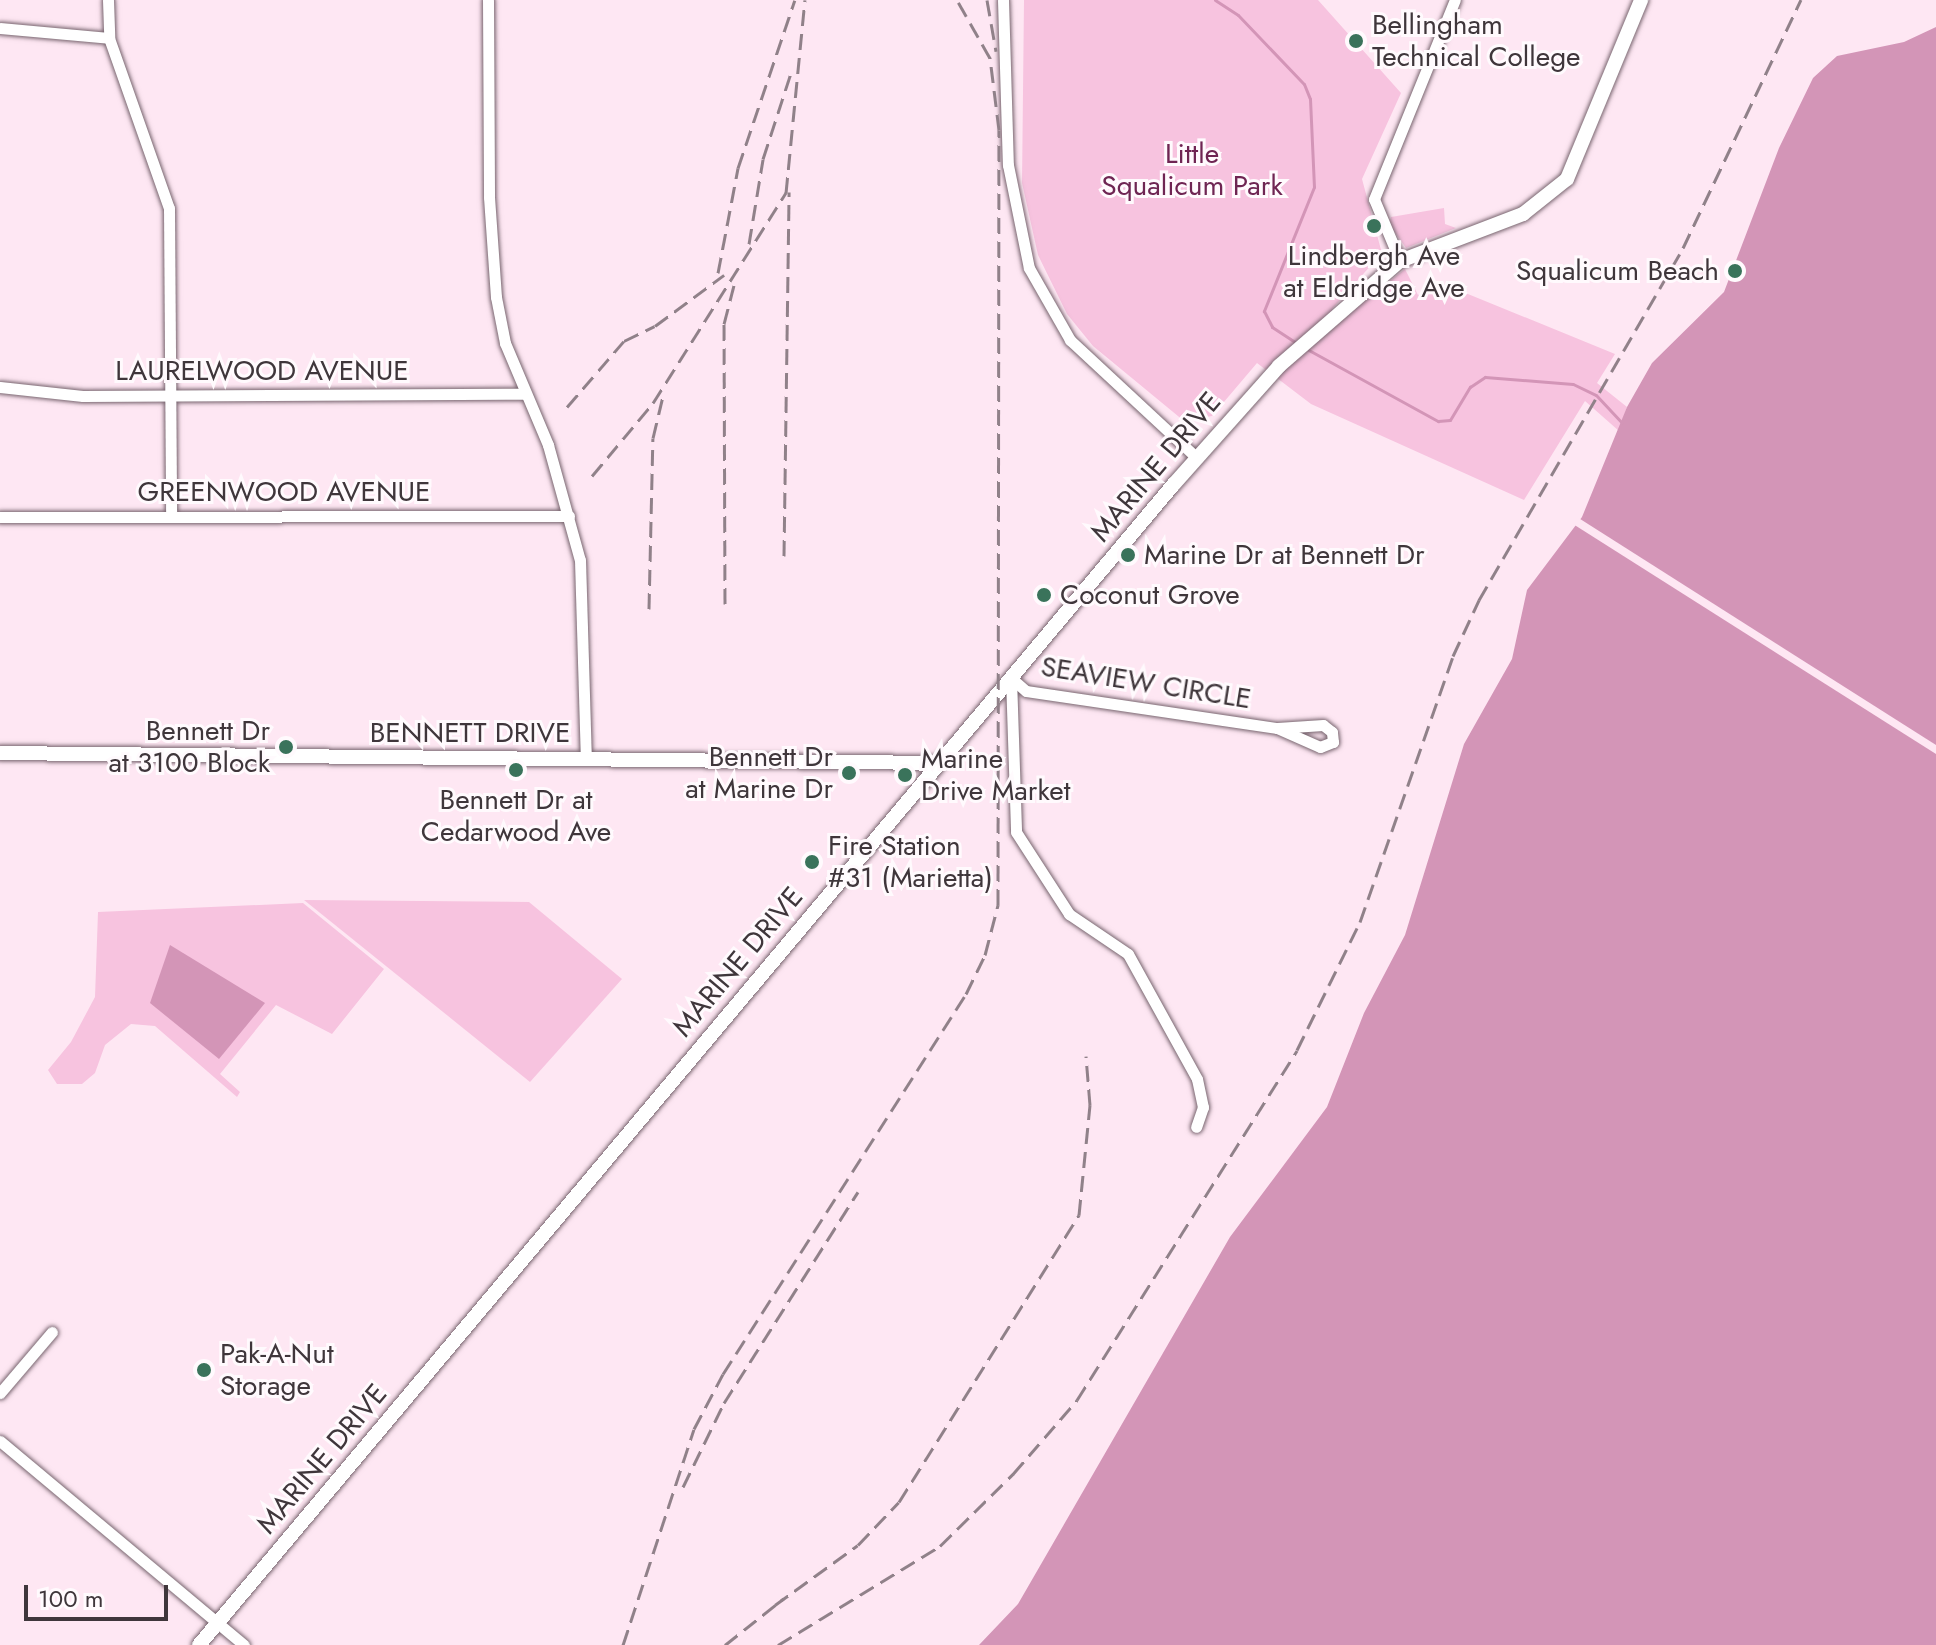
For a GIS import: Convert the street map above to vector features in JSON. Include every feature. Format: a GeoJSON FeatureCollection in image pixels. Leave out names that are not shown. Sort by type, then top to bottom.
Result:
{"type":"FeatureCollection","features":[{"type":"Feature","properties":{"kind":"main road","name":"MARINE DRIVE"},"geometry":{"type":"LineString","coordinates":[[199,1645],[939,763],[1248,400],[1359,292],[1400,261],[1523,214],[1567,179],[1641,0]]}},
{"type":"Feature","properties":{"kind":"main road","name":"BENNETT DRIVE"},"geometry":{"type":"LineString","coordinates":[[0,753],[939,763]]}},
{"type":"Feature","properties":{"kind":"street"},"geometry":{"type":"LineString","coordinates":[[108,0],[109,38],[169,208],[171,516]]}},
{"type":"Feature","properties":{"kind":"street"},"geometry":{"type":"LineString","coordinates":[[488,0],[489,197],[496,297],[524,394],[548,445],[580,560],[586,618],[586,759]]}},
{"type":"Feature","properties":{"kind":"street"},"geometry":{"type":"LineString","coordinates":[[1003,0],[1008,165],[1029,268],[1070,340],[1197,458]]}},
{"type":"Feature","properties":{"kind":"street"},"geometry":{"type":"LineString","coordinates":[[1400,261],[1374,199],[1455,0]]}},
{"type":"Feature","properties":{"kind":"street"},"geometry":{"type":"LineString","coordinates":[[0,28],[109,38]]}},
{"type":"Feature","properties":{"kind":"street","name":"LAURELWOOD AVENUE"},"geometry":{"type":"LineString","coordinates":[[0,387],[83,396],[524,394]]}},
{"type":"Feature","properties":{"kind":"street","name":"GREENWOOD AVENUE"},"geometry":{"type":"LineString","coordinates":[[0,517],[569,516]]}},
{"type":"Feature","properties":{"kind":"street"},"geometry":{"type":"LineString","coordinates":[[1011,678],[1016,832],[1069,914],[1128,954],[1197,1079],[1203,1107],[1196,1127]]}},
{"type":"Feature","properties":{"kind":"street","name":"SEAVIEW CIRCLE"},"geometry":{"type":"LineString","coordinates":[[1011,678],[1026,691],[1277,728]]}},
{"type":"Feature","properties":{"kind":"street"},"geometry":{"type":"LineString","coordinates":[[0,1393],[52,1332]]}},
{"type":"Feature","properties":{"kind":"street"},"geometry":{"type":"LineString","coordinates":[[0,1441],[244,1645]]}},
{"type":"Feature","properties":{"kind":"green space","name":"Little Squalicum Park"},"geometry":{"type":"Polygon","coordinates":[[[1024,0],[1318,0],[1401,93],[1362,179],[1384,261],[1373,263],[1332,309],[1341,320],[1405,269],[1418,295],[1441,283],[1615,354],[1597,383],[1627,407],[1619,431],[1585,401],[1524,500],[1311,404],[1257,363],[1212,416],[1184,421],[1093,346],[1067,314],[1038,255],[1022,183],[1024,0]]]}},
{"type":"Feature","properties":{"kind":"green space"},"geometry":{"type":"Polygon","coordinates":[[[1444,208],[1445,224],[1456,228],[1406,248],[1389,224],[1391,217],[1444,208]]]}},
{"type":"Feature","properties":{"kind":"green space"},"geometry":{"type":"Polygon","coordinates":[[[304,900],[529,902],[622,979],[530,1082],[304,900]]]}},
{"type":"Feature","properties":{"kind":"green space"},"geometry":{"type":"Polygon","coordinates":[[[303,903],[384,969],[332,1034],[276,1005],[220,1074],[240,1092],[237,1097],[155,1026],[131,1024],[105,1045],[95,1073],[82,1084],[57,1084],[48,1070],[71,1042],[95,997],[98,912],[303,903]]]}},
{"type":"Feature","properties":{"kind":"shaded area"},"geometry":{"type":"Polygon","coordinates":[[[1936,27],[1936,1645],[979,1645],[1018,1604],[1230,1237],[1327,1107],[1364,1013],[1405,935],[1464,744],[1512,659],[1527,590],[1582,517],[1627,407],[1652,363],[1724,292],[1779,148],[1813,78],[1837,56],[1904,42],[1936,27]]]}},
{"type":"Feature","properties":{"kind":"shaded area"},"geometry":{"type":"Polygon","coordinates":[[[170,945],[265,1003],[219,1059],[150,1003],[170,945]]]}},
{"type":"Feature","properties":{"kind":"pier"},"geometry":{"type":"Polygon","coordinates":[[[1577,517],[1936,745],[1936,754],[1573,524],[1577,517]]]}},
{"type":"Feature","properties":{"kind":"waterway"},"geometry":{"type":"LineString","coordinates":[[1215,0],[1238,15],[1304,84],[1310,99],[1314,187],[1264,311],[1272,327],[1298,344]]}},
{"type":"Feature","properties":{"kind":"waterway"},"geometry":{"type":"LineString","coordinates":[[1305,348],[1438,421],[1450,420],[1470,387],[1485,377],[1573,384],[1596,395],[1622,423]]}},
{"type":"Feature","properties":{"kind":"railway"},"geometry":{"type":"LineString","coordinates":[[718,273],[738,168],[795,0]]}},
{"type":"Feature","properties":{"kind":"railway"},"geometry":{"type":"LineString","coordinates":[[592,476],[653,403],[786,193],[805,0]]}},
{"type":"Feature","properties":{"kind":"railway"},"geometry":{"type":"LineString","coordinates":[[623,1645],[694,1429],[723,1374],[966,994],[985,955],[998,905],[999,130],[990,58],[957,0]]}},
{"type":"Feature","properties":{"kind":"railway"},"geometry":{"type":"LineString","coordinates":[[987,0],[996,51]]}},
{"type":"Feature","properties":{"kind":"railway"},"geometry":{"type":"LineString","coordinates":[[778,1645],[940,1546],[1013,1474],[1077,1400],[1297,1050],[1360,922],[1453,656],[1479,600],[1683,248],[1801,0]]}},
{"type":"Feature","properties":{"kind":"railway"},"geometry":{"type":"LineString","coordinates":[[749,244],[763,159],[792,70]]}},
{"type":"Feature","properties":{"kind":"railway"},"geometry":{"type":"LineString","coordinates":[[784,556],[789,192]]}},
{"type":"Feature","properties":{"kind":"railway"},"geometry":{"type":"LineString","coordinates":[[567,407],[624,341],[655,326],[724,275]]}},
{"type":"Feature","properties":{"kind":"railway"},"geometry":{"type":"LineString","coordinates":[[725,604],[724,324],[734,285]]}},
{"type":"Feature","properties":{"kind":"railway"},"geometry":{"type":"LineString","coordinates":[[649,609],[653,438],[663,396]]}},
{"type":"Feature","properties":{"kind":"railway"},"geometry":{"type":"LineString","coordinates":[[775,1605],[858,1545],[899,1502],[1079,1215],[1090,1105],[1086,1056]]}},
{"type":"Feature","properties":{"kind":"railway"},"geometry":{"type":"LineString","coordinates":[[683,1487],[724,1403],[858,1192]]}},
{"type":"Feature","properties":{"kind":"railway"},"geometry":{"type":"LineString","coordinates":[[725,1645],[784,1598]]}},
{"type":"Feature","properties":{"kind":"place","name":"Bellingham Technical College"},"geometry":{"type":"Point","coordinates":[1356,41]}},
{"type":"Feature","properties":{"kind":"place","name":"Lindbergh Ave at Eldridge Ave"},"geometry":{"type":"Point","coordinates":[1374,226]}},
{"type":"Feature","properties":{"kind":"place","name":"Squalicum Beach"},"geometry":{"type":"Point","coordinates":[1735,271]}},
{"type":"Feature","properties":{"kind":"place","name":"Marine Dr at Bennett Dr"},"geometry":{"type":"Point","coordinates":[1128,555]}},
{"type":"Feature","properties":{"kind":"place","name":"Coconut Grove"},"geometry":{"type":"Point","coordinates":[1044,595]}},
{"type":"Feature","properties":{"kind":"place","name":"Bennett Dr at 3100 Block"},"geometry":{"type":"Point","coordinates":[286,747]}},
{"type":"Feature","properties":{"kind":"place","name":"Bennett Dr at Cedarwood Ave"},"geometry":{"type":"Point","coordinates":[516,770]}},
{"type":"Feature","properties":{"kind":"place","name":"Bennett Dr at Marine Dr"},"geometry":{"type":"Point","coordinates":[849,773]}},
{"type":"Feature","properties":{"kind":"place","name":"Marine Drive Market"},"geometry":{"type":"Point","coordinates":[905,775]}},
{"type":"Feature","properties":{"kind":"place","name":"Fire Station #31 (Marietta)"},"geometry":{"type":"Point","coordinates":[812,862]}},
{"type":"Feature","properties":{"kind":"place","name":"Pak-A-Nut Storage"},"geometry":{"type":"Point","coordinates":[204,1370]}}]}
